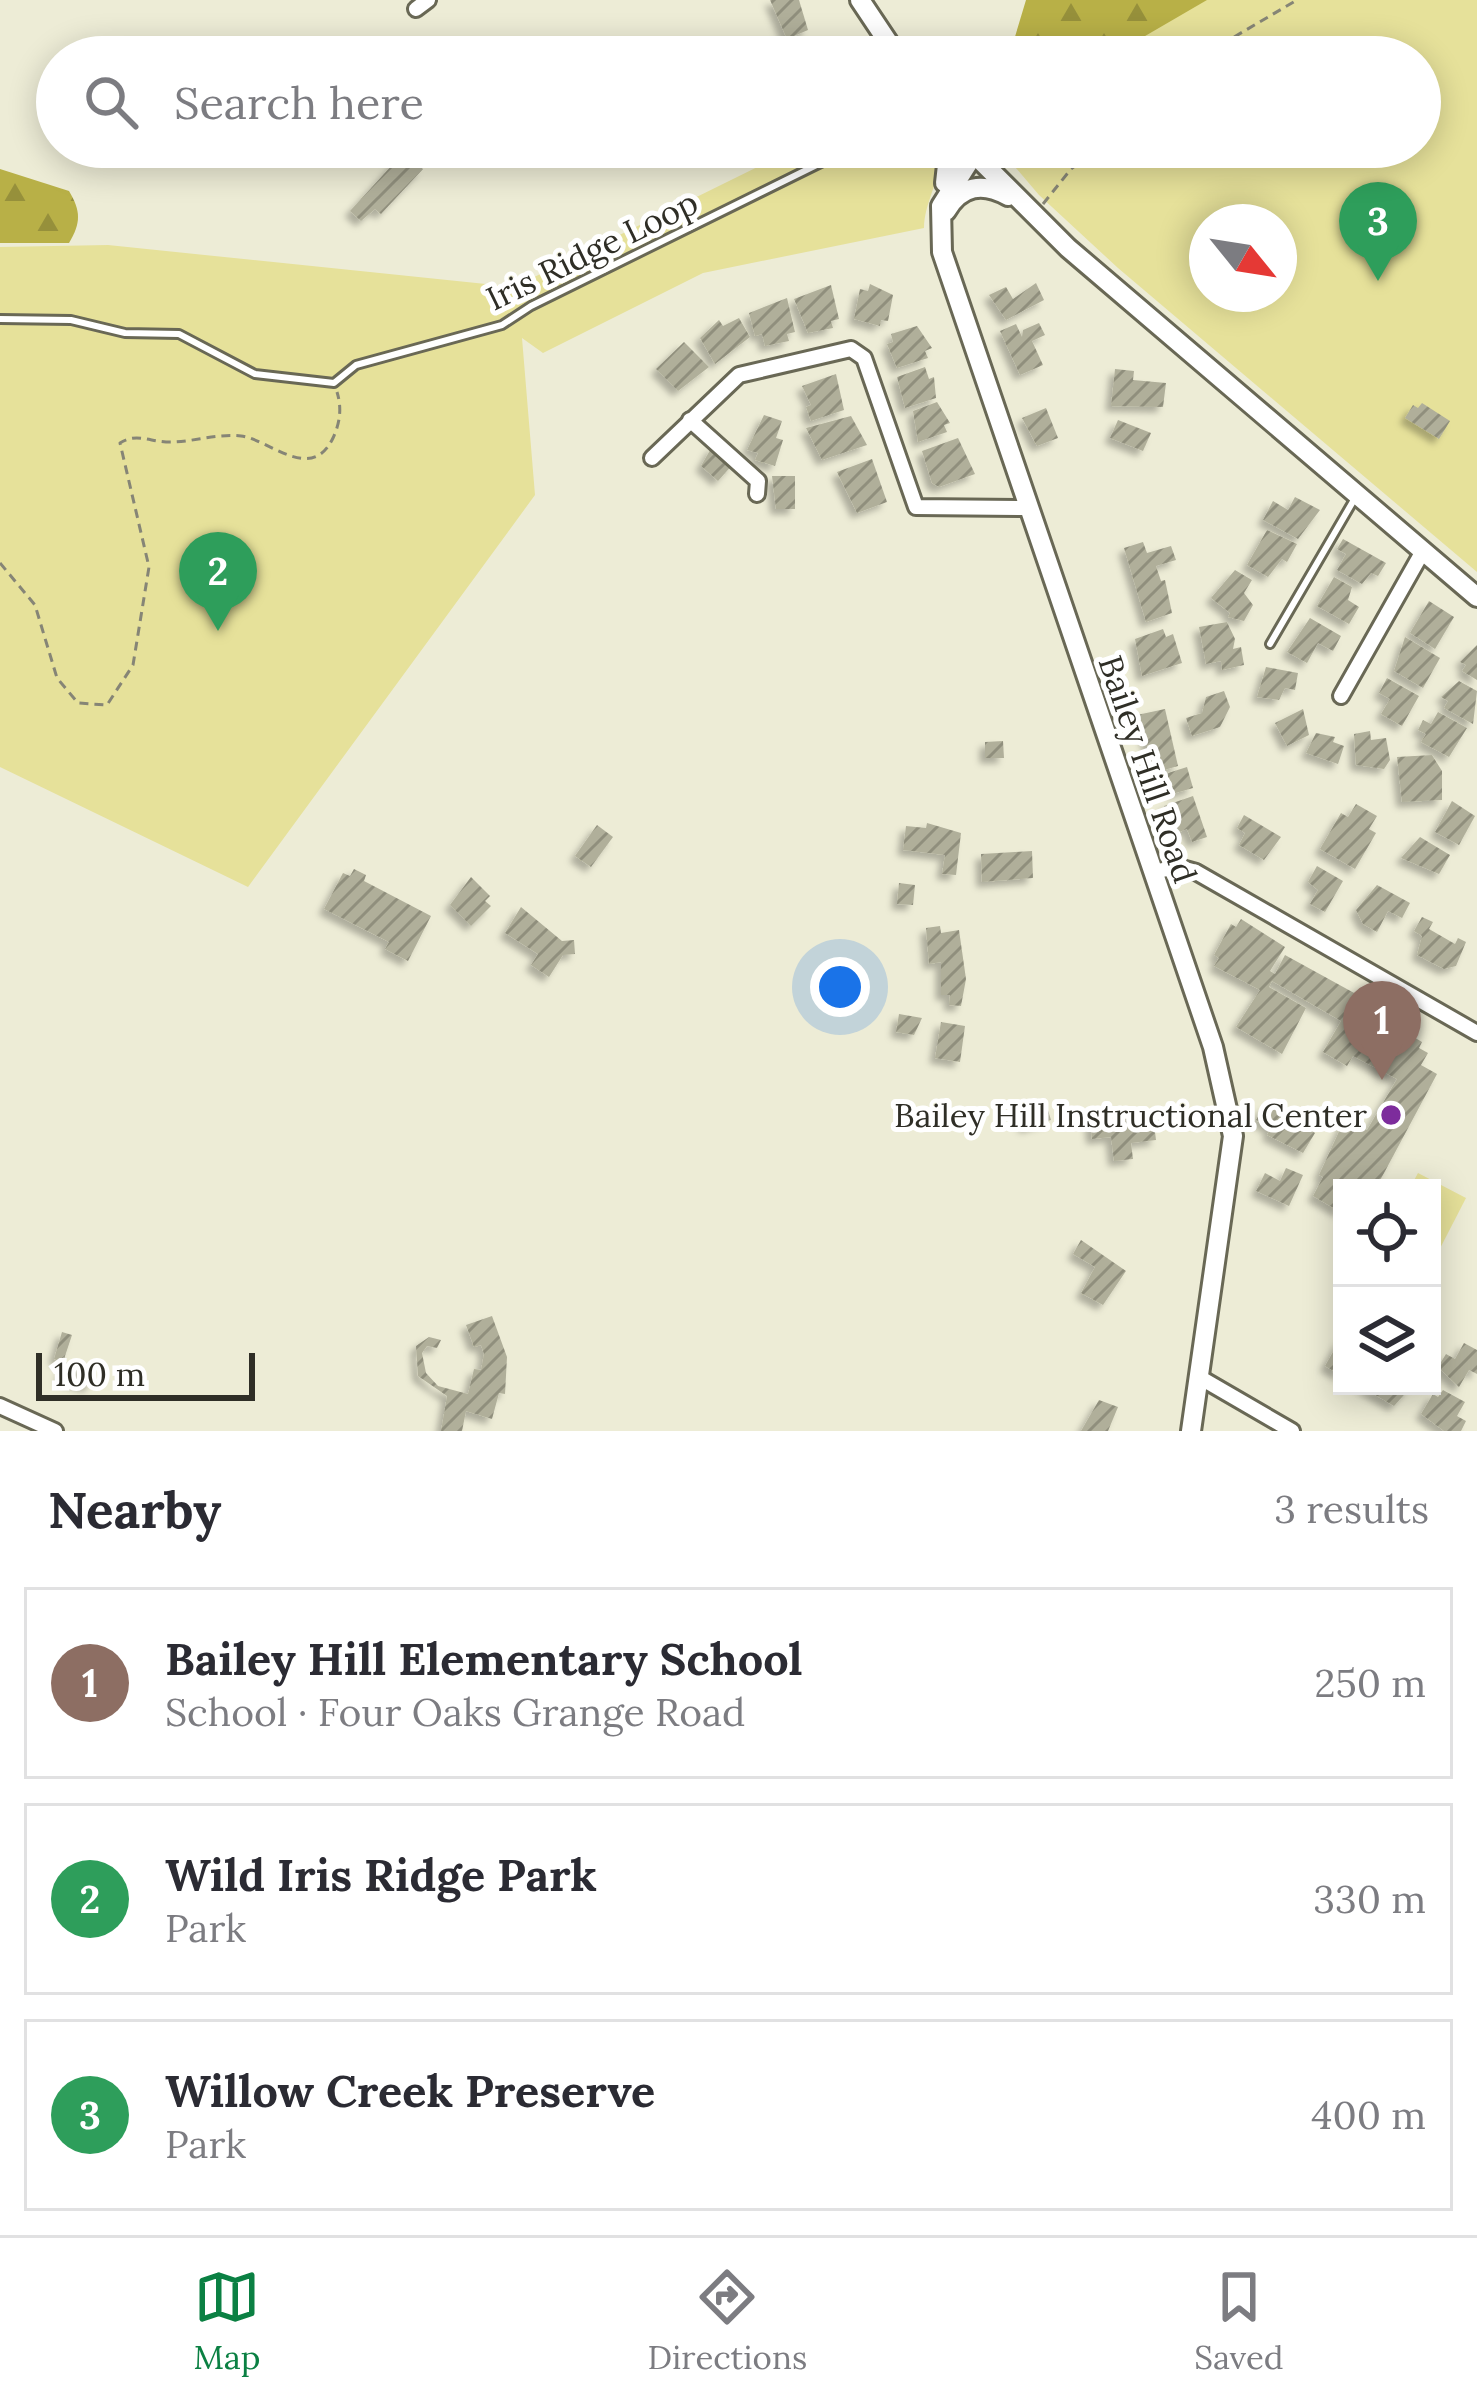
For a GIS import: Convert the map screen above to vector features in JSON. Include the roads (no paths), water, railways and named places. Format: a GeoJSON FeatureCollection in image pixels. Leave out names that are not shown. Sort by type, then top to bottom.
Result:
{"type":"FeatureCollection","features":[{"type":"Feature","properties":{"kind":"main road"},"geometry":{"type":"LineString","coordinates":[[860,0],[884,36]]}},
{"type":"Feature","properties":{"kind":"main road"},"geometry":{"type":"LineString","coordinates":[[941,206],[946,168]]}},
{"type":"Feature","properties":{"kind":"main road","name":"Bailey Hill Road"},"geometry":{"type":"LineString","coordinates":[[962,168],[941,206],[939,232],[1026,508],[1213,1047],[1231,1114],[1229,1174],[1191,1431]]}},
{"type":"Feature","properties":{"kind":"main road"},"geometry":{"type":"LineString","coordinates":[[987,168],[1025,208],[1477,597]]}},
{"type":"Feature","properties":{"kind":"main road"},"geometry":{"type":"LineString","coordinates":[[939,232],[949,206],[967,189],[992,188],[1025,208]]}},
{"type":"Feature","properties":{"kind":"street"},"geometry":{"type":"LineString","coordinates":[[652,458],[739,375],[855,346],[864,358],[918,508],[1026,508]]}},
{"type":"Feature","properties":{"kind":"street"},"geometry":{"type":"LineString","coordinates":[[690,420],[758,481],[757,494]]}},
{"type":"Feature","properties":{"kind":"street"},"geometry":{"type":"LineString","coordinates":[[1341,696],[1423,551]]}},
{"type":"Feature","properties":{"kind":"street"},"geometry":{"type":"LineString","coordinates":[[1152,872],[1178,867],[1196,872],[1477,1033]]}},
{"type":"Feature","properties":{"kind":"street"},"geometry":{"type":"LineString","coordinates":[[1199,1377],[1292,1431]]}},
{"type":"Feature","properties":{"kind":"street"},"geometry":{"type":"LineString","coordinates":[[0,1406],[56,1431]]}},
{"type":"Feature","properties":{"kind":"lane","name":"Iris Ridge Loop"},"geometry":{"type":"LineString","coordinates":[[0,319],[71,320],[125,333],[179,334],[255,374],[341,380],[356,365],[395,351],[505,324],[531,306],[810,168]]}},
{"type":"Feature","properties":{"kind":"lane"},"geometry":{"type":"LineString","coordinates":[[1270,644],[1357,494]]}},
{"type":"Feature","properties":{"kind":"place","name":"Willow Creek Preserve"},"geometry":{"type":"Point","coordinates":[1378,281]}},
{"type":"Feature","properties":{"kind":"place","name":"Wild Iris Ridge Park"},"geometry":{"type":"Point","coordinates":[218,631]}},
{"type":"Feature","properties":{"kind":"place","name":"Bailey Hill Elementary School"},"geometry":{"type":"Point","coordinates":[1382,1080]}},
{"type":"Feature","properties":{"kind":"place","name":"Bailey Hill Instructional Center"},"geometry":{"type":"Point","coordinates":[1391,1115]}}]}
